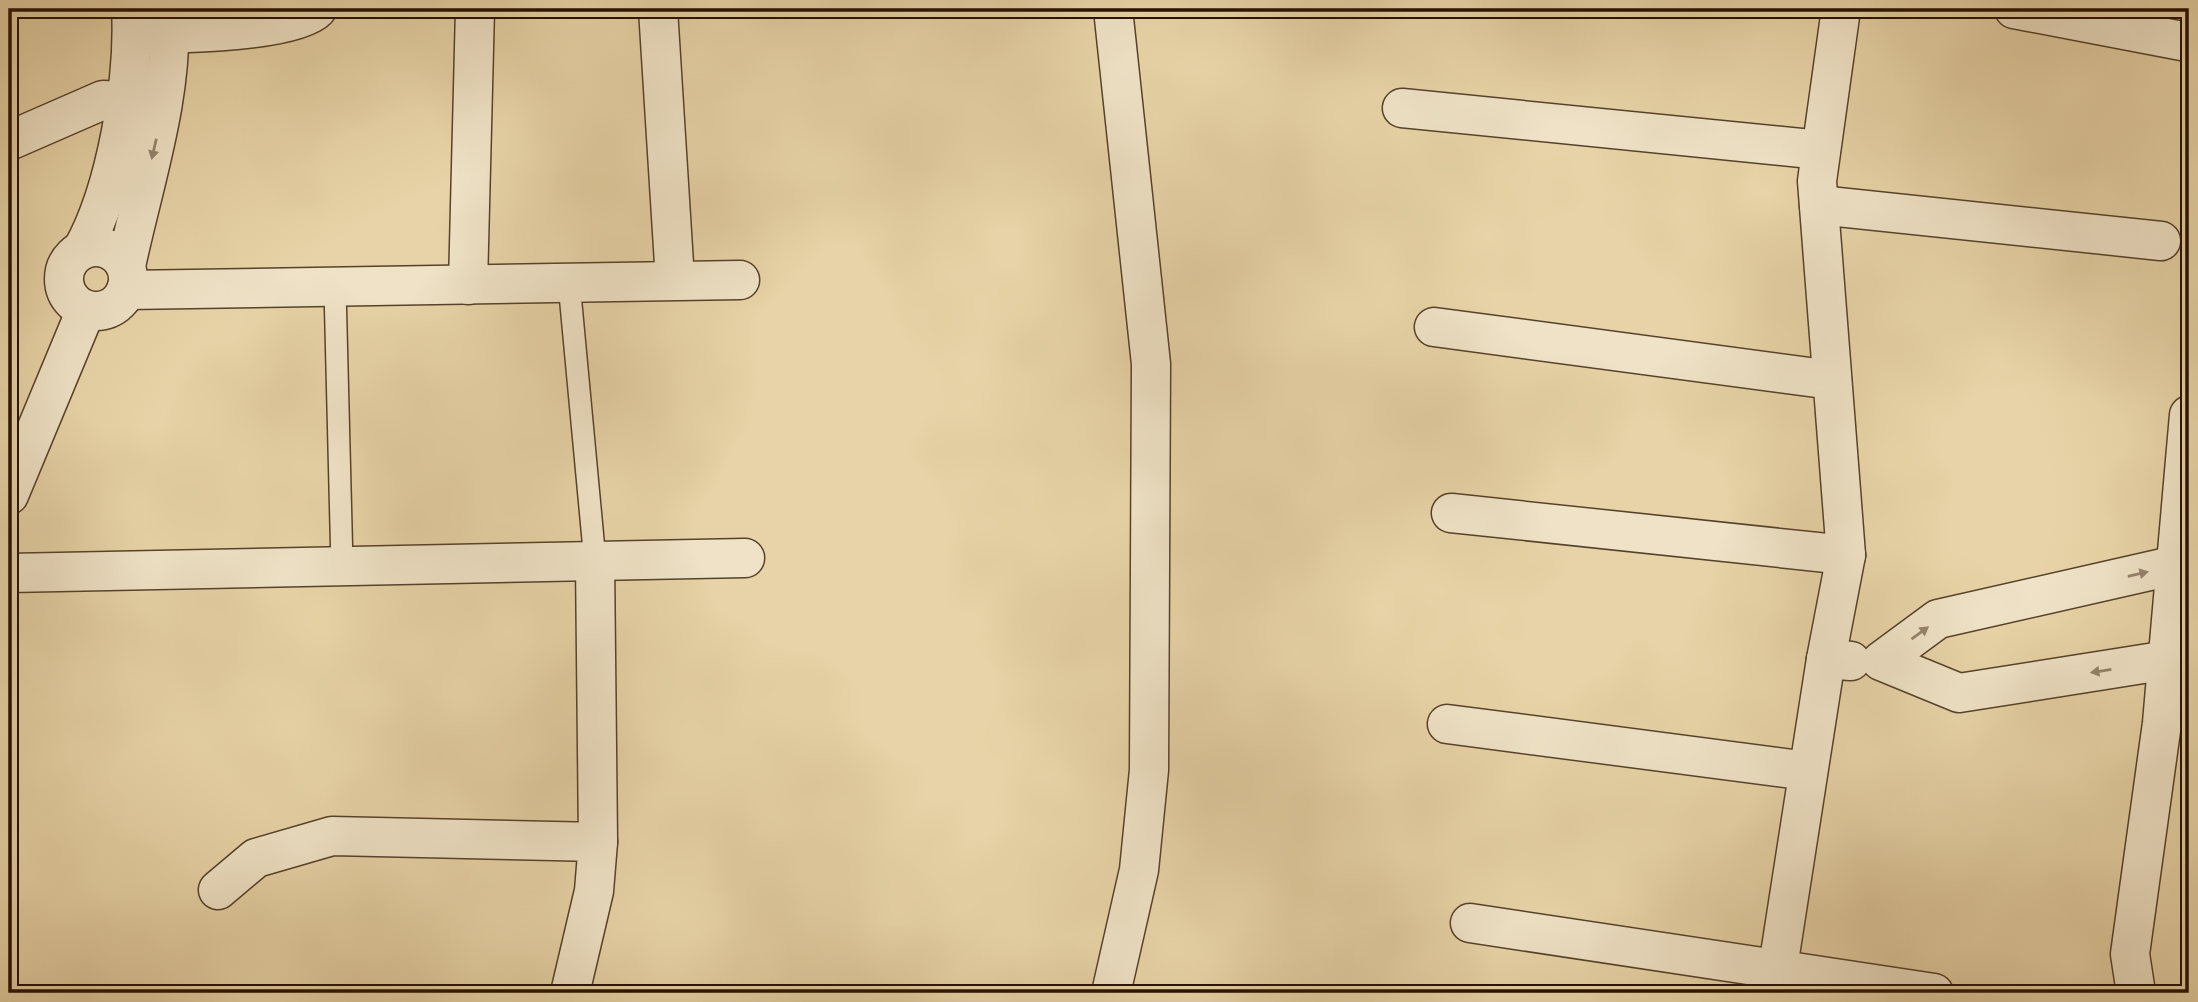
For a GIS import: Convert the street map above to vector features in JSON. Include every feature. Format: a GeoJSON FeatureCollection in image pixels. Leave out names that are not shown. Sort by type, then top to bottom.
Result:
{"type":"FeatureCollection","features":[{"type":"Feature","properties":{"kind":"street"},"geometry":{"type":"LineString","coordinates":[[170,21],[156,145],[126,278],[110,308],[86,310],[67,294],[65,269],[72,258],[82,250],[96,225],[120,137],[132,21],[170,21],[269,26],[310,16],[317,9]]}},
{"type":"Feature","properties":{"kind":"street"},"geometry":{"type":"LineString","coordinates":[[468,285],[475,9]]}},
{"type":"Feature","properties":{"kind":"street"},"geometry":{"type":"LineString","coordinates":[[658,9],[675,280]]}},
{"type":"Feature","properties":{"kind":"street"},"geometry":{"type":"LineString","coordinates":[[1111,993],[1139,870],[1149,770],[1151,391],[1151,364],[1113,9]]}},
{"type":"Feature","properties":{"kind":"street"},"geometry":{"type":"LineString","coordinates":[[1776,980],[1826,659],[1846,555],[1817,181],[1841,9]]}},
{"type":"Feature","properties":{"kind":"street"},"geometry":{"type":"LineString","coordinates":[[2014,9],[2182,41]]}},
{"type":"Feature","properties":{"kind":"street"},"geometry":{"type":"LineString","coordinates":[[9,141],[103,100],[162,104]]}},
{"type":"Feature","properties":{"kind":"street"},"geometry":{"type":"LineString","coordinates":[[1402,108],[1821,150]]}},
{"type":"Feature","properties":{"kind":"street"},"geometry":{"type":"LineString","coordinates":[[1819,205],[2161,241]]}},
{"type":"Feature","properties":{"kind":"street"},"geometry":{"type":"LineString","coordinates":[[82,250],[94,247],[107,249],[118,255],[126,278]]}},
{"type":"Feature","properties":{"kind":"street"},"geometry":{"type":"LineString","coordinates":[[126,278],[335,289],[740,280]]}},
{"type":"Feature","properties":{"kind":"street"},"geometry":{"type":"LineString","coordinates":[[9,495],[86,310]]}},
{"type":"Feature","properties":{"kind":"street"},"geometry":{"type":"LineString","coordinates":[[1434,327],[1832,380]]}},
{"type":"Feature","properties":{"kind":"street"},"geometry":{"type":"LineString","coordinates":[[2136,993],[2130,954],[2162,723],[2189,415]]}},
{"type":"Feature","properties":{"kind":"street"},"geometry":{"type":"LineString","coordinates":[[1451,513],[1846,555]]}},
{"type":"Feature","properties":{"kind":"street"},"geometry":{"type":"LineString","coordinates":[[9,572],[745,558]]}},
{"type":"Feature","properties":{"kind":"street"},"geometry":{"type":"LineString","coordinates":[[570,993],[594,891],[598,842],[595,561]]}},
{"type":"Feature","properties":{"kind":"street"},"geometry":{"type":"LineString","coordinates":[[1884,663],[1881,661],[1938,619],[2176,565]]}},
{"type":"Feature","properties":{"kind":"street"},"geometry":{"type":"LineString","coordinates":[[1826,659],[1884,663],[1959,693],[2168,660]]}},
{"type":"Feature","properties":{"kind":"street"},"geometry":{"type":"LineString","coordinates":[[1447,724],[1808,771]]}},
{"type":"Feature","properties":{"kind":"street"},"geometry":{"type":"LineString","coordinates":[[218,890],[256,858],[332,836],[598,842]]}},
{"type":"Feature","properties":{"kind":"street"},"geometry":{"type":"LineString","coordinates":[[1470,923],[1776,980],[1934,993]]}},
{"type":"Feature","properties":{"kind":"lane"},"geometry":{"type":"LineString","coordinates":[[569,282],[595,561]]}},
{"type":"Feature","properties":{"kind":"lane"},"geometry":{"type":"LineString","coordinates":[[335,289],[342,566]]}}]}
